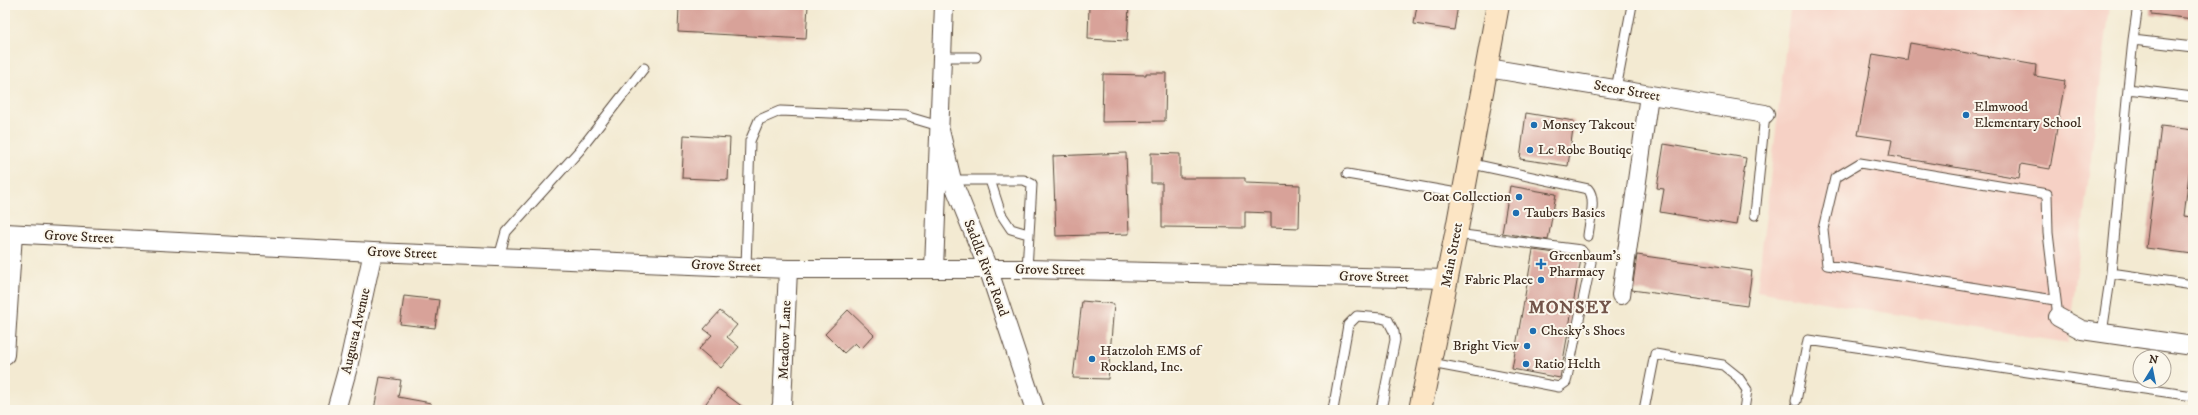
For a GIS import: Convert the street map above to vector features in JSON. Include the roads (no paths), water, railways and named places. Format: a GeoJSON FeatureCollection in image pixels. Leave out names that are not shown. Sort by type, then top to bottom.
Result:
{"type":"FeatureCollection","features":[{"type":"Feature","properties":{"kind":"main road","name":"Main Street"},"geometry":{"type":"LineString","coordinates":[[1420,410],[1431,363],[1468,163],[1488,68],[1498,5]]}},
{"type":"Feature","properties":{"kind":"street","name":"Saddle River Road"},"geometry":{"type":"LineString","coordinates":[[934,269],[944,5]]}},
{"type":"Feature","properties":{"kind":"street","name":"Secor Street"},"geometry":{"type":"LineString","coordinates":[[1488,68],[1765,114]]}},
{"type":"Feature","properties":{"kind":"street"},"geometry":{"type":"LineString","coordinates":[[1621,295],[1649,95]]}},
{"type":"Feature","properties":{"kind":"street","name":"Saddle River Road"},"geometry":{"type":"LineString","coordinates":[[939,126],[952,180],[989,271],[1036,410]]}},
{"type":"Feature","properties":{"kind":"street","name":"Grove Street"},"geometry":{"type":"LineString","coordinates":[[9,234],[373,252],[788,269],[934,269],[989,271],[1027,269],[1447,279]]}},
{"type":"Feature","properties":{"kind":"street"},"geometry":{"type":"LineString","coordinates":[[5,355],[9,234]]}},
{"type":"Feature","properties":{"kind":"street","name":"Augusta Avenue"},"geometry":{"type":"LineString","coordinates":[[336,410],[348,367],[373,252]]}},
{"type":"Feature","properties":{"kind":"street","name":"Meadow Lane"},"geometry":{"type":"LineString","coordinates":[[780,410],[782,405],[788,269]]}},
{"type":"Feature","properties":{"kind":"street"},"geometry":{"type":"LineString","coordinates":[[2058,318],[2082,330],[2193,346]]}},
{"type":"Feature","properties":{"kind":"lane"},"geometry":{"type":"LineString","coordinates":[[1616,89],[1632,5]]}},
{"type":"Feature","properties":{"kind":"lane"},"geometry":{"type":"LineString","coordinates":[[2102,333],[2111,273],[2128,89],[2138,5]]}},
{"type":"Feature","properties":{"kind":"lane"},"geometry":{"type":"LineString","coordinates":[[2133,40],[2190,47]]}},
{"type":"Feature","properties":{"kind":"lane"},"geometry":{"type":"LineString","coordinates":[[942,57],[976,57]]}},
{"type":"Feature","properties":{"kind":"lane"},"geometry":{"type":"LineString","coordinates":[[499,257],[506,232],[578,151],[644,68]]}},
{"type":"Feature","properties":{"kind":"lane"},"geometry":{"type":"LineString","coordinates":[[2128,89],[2193,97]]}},
{"type":"Feature","properties":{"kind":"lane"},"geometry":{"type":"LineString","coordinates":[[746,267],[750,141],[758,120],[780,111],[905,116],[939,126]]}},
{"type":"Feature","properties":{"kind":"lane"},"geometry":{"type":"LineString","coordinates":[[1755,215],[1765,114]]}},
{"type":"Feature","properties":{"kind":"lane"},"geometry":{"type":"LineString","coordinates":[[1468,163],[1588,189],[1591,192],[1592,205],[1588,236]]}},
{"type":"Feature","properties":{"kind":"lane"},"geometry":{"type":"LineString","coordinates":[[2055,300],[1827,265],[1823,229],[1835,178],[1860,163],[2047,194],[2055,300],[2058,318]]}},
{"type":"Feature","properties":{"kind":"lane"},"geometry":{"type":"LineString","coordinates":[[1347,174],[1463,194]]}},
{"type":"Feature","properties":{"kind":"lane"},"geometry":{"type":"LineString","coordinates":[[952,180],[1024,180],[1032,184],[1027,269]]}},
{"type":"Feature","properties":{"kind":"lane"},"geometry":{"type":"LineString","coordinates":[[990,180],[1001,214],[1011,229],[1028,234]]}},
{"type":"Feature","properties":{"kind":"lane"},"geometry":{"type":"LineString","coordinates":[[1431,363],[1559,387],[1566,382],[1591,262],[1581,250],[1456,234]]}},
{"type":"Feature","properties":{"kind":"lane"},"geometry":{"type":"LineString","coordinates":[[2111,273],[2193,285]]}},
{"type":"Feature","properties":{"kind":"lane"},"geometry":{"type":"LineString","coordinates":[[1333,410],[1348,325],[1357,316],[1365,316],[1388,320],[1394,332],[1395,340],[1381,410]]}},
{"type":"Feature","properties":{"kind":"lane"},"geometry":{"type":"LineString","coordinates":[[1796,401],[1808,340],[2193,396]]}},
{"type":"Feature","properties":{"kind":"lane"},"geometry":{"type":"LineString","coordinates":[[1644,410],[1655,354],[1723,365],[1738,377],[1747,390],[1744,410]]}},
{"type":"Feature","properties":{"kind":"place","name":"Elmwood Elementary School"},"geometry":{"type":"Point","coordinates":[1966,115]}},
{"type":"Feature","properties":{"kind":"place","name":"Monsey Takeout"},"geometry":{"type":"Point","coordinates":[1534,125]}},
{"type":"Feature","properties":{"kind":"place","name":"Le Robe Boutiqe"},"geometry":{"type":"Point","coordinates":[1530,150]}},
{"type":"Feature","properties":{"kind":"place","name":"Coat Collection"},"geometry":{"type":"Point","coordinates":[1519,197]}},
{"type":"Feature","properties":{"kind":"place","name":"Taubers Basics"},"geometry":{"type":"Point","coordinates":[1516,213]}},
{"type":"Feature","properties":{"kind":"place","name":"Greenbaum's Pharmacy"},"geometry":{"type":"Point","coordinates":[1541,264]}},
{"type":"Feature","properties":{"kind":"place","name":"Fabric Place"},"geometry":{"type":"Point","coordinates":[1541,280]}},
{"type":"Feature","properties":{"kind":"place","name":"Chesky's Shoes"},"geometry":{"type":"Point","coordinates":[1533,331]}},
{"type":"Feature","properties":{"kind":"place","name":"Bright View"},"geometry":{"type":"Point","coordinates":[1527,346]}},
{"type":"Feature","properties":{"kind":"place","name":"Hatzoloh EMS of Rockland, Inc."},"geometry":{"type":"Point","coordinates":[1092,359]}},
{"type":"Feature","properties":{"kind":"place","name":"Ratio Helth"},"geometry":{"type":"Point","coordinates":[1526,364]}},
{"type":"Feature","properties":{"kind":"district","name":"MONSEY"},"geometry":{"type":"Point","coordinates":[1570,308]}}]}
